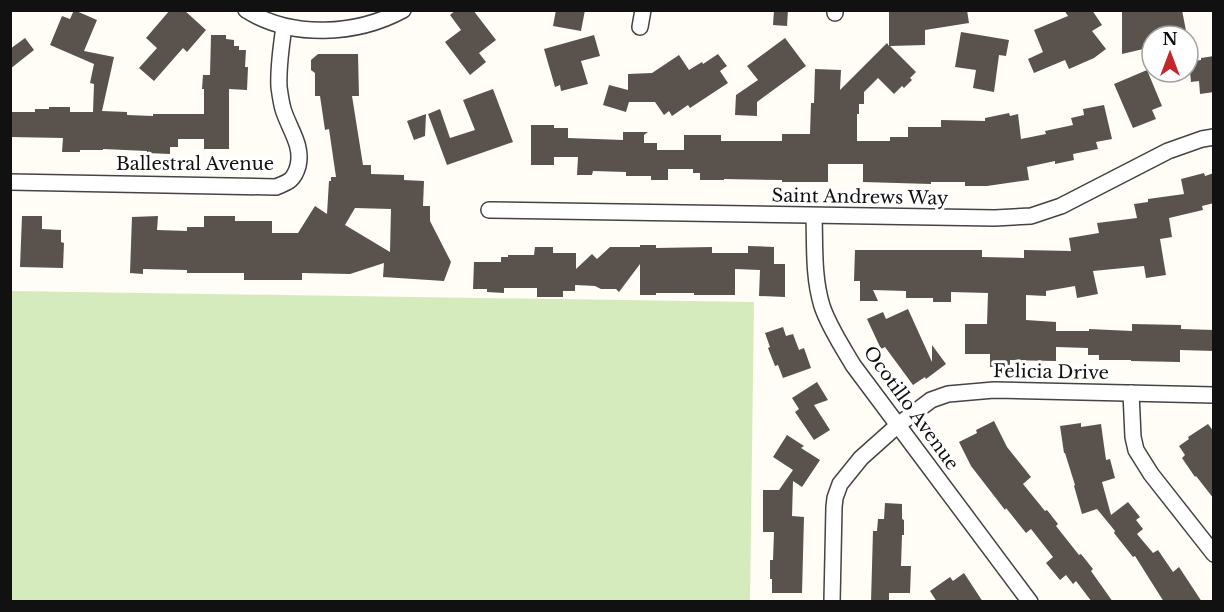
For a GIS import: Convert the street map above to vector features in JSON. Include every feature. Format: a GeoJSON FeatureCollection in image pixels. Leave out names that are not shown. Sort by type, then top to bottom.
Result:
{"type":"FeatureCollection","features":[{"type":"Feature","properties":{"kind":"street"},"geometry":{"type":"LineString","coordinates":[[246,10],[284,27],[313,30],[352,28],[390,17],[403,10]]}},
{"type":"Feature","properties":{"kind":"street"},"geometry":{"type":"LineString","coordinates":[[640,27],[643,10]]}},
{"type":"Feature","properties":{"kind":"street","name":"Ballestral Avenue"},"geometry":{"type":"LineString","coordinates":[[10,182],[276,187],[288,183],[295,175],[300,158],[297,140],[283,109],[279,88],[284,27]]}},
{"type":"Feature","properties":{"kind":"street","name":"Saint Andrews Way"},"geometry":{"type":"LineString","coordinates":[[489,210],[814,216],[995,218],[1031,216],[1061,206],[1168,151],[1214,137]]}},
{"type":"Feature","properties":{"kind":"street","name":"Ocotillo Avenue"},"geometry":{"type":"LineString","coordinates":[[814,216],[816,276],[822,304],[830,325],[853,365],[1030,602]]}},
{"type":"Feature","properties":{"kind":"street","name":"Felicia Drive"},"geometry":{"type":"LineString","coordinates":[[832,602],[834,507],[840,484],[861,458],[898,425],[931,400],[948,394],[994,390],[1214,395]]}},
{"type":"Feature","properties":{"kind":"street"},"geometry":{"type":"LineString","coordinates":[[1131,393],[1133,437],[1136,450],[1150,474],[1214,554]]}},
{"type":"Feature","properties":{"kind":"green space"},"geometry":{"type":"Polygon","coordinates":[[[11,291],[754,302],[750,601],[11,601],[11,291]]]}},
{"type":"Feature","properties":{"kind":"building"},"geometry":{"type":"Polygon","coordinates":[[[74,10],[97,20],[84,51],[114,57],[102,111],[153,116],[153,114],[204,114],[203,75],[210,75],[211,35],[226,35],[226,39],[234,40],[234,46],[239,46],[239,50],[246,50],[247,90],[229,89],[229,149],[204,149],[204,139],[178,139],[178,147],[170,147],[170,154],[103,149],[62,152],[63,138],[10,137],[10,112],[35,112],[35,109],[49,109],[49,107],[70,107],[70,112],[93,112],[94,84],[90,83],[94,64],[50,45],[62,16],[70,19],[74,10]]]}},
{"type":"Feature","properties":{"kind":"building"},"geometry":{"type":"Polygon","coordinates":[[[170,10],[184,10],[206,30],[187,52],[183,48],[154,81],[139,68],[157,48],[146,38],[170,10]]]}},
{"type":"Feature","properties":{"kind":"building"},"geometry":{"type":"Polygon","coordinates":[[[456,10],[473,10],[496,40],[479,53],[486,62],[470,75],[445,42],[461,30],[450,15],[456,10]]]}},
{"type":"Feature","properties":{"kind":"building"},"geometry":{"type":"Polygon","coordinates":[[[556,10],[585,10],[581,31],[553,26],[556,10]]]}},
{"type":"Feature","properties":{"kind":"building"},"geometry":{"type":"Polygon","coordinates":[[[774,10],[788,10],[787,26],[773,25],[774,10]]]}},
{"type":"Feature","properties":{"kind":"building"},"geometry":{"type":"Polygon","coordinates":[[[889,10],[967,10],[969,23],[925,30],[925,45],[890,46],[916,72],[904,88],[902,86],[894,94],[878,78],[864,92],[864,104],[859,104],[859,114],[857,114],[857,141],[890,141],[890,137],[908,137],[908,127],[941,127],[941,120],[985,121],[985,118],[1009,113],[1010,116],[1018,114],[1021,139],[1073,125],[1071,118],[1084,115],[1083,109],[1104,105],[1112,139],[1096,142],[1098,149],[1073,154],[1074,160],[1055,164],[1055,161],[1027,167],[1029,180],[987,186],[965,186],[965,182],[931,182],[931,184],[863,182],[863,164],[828,164],[828,182],[700,180],[700,173],[693,173],[693,169],[668,169],[668,180],[651,180],[651,176],[626,176],[626,172],[593,171],[592,175],[577,175],[578,157],[554,157],[554,165],[531,165],[531,125],[554,125],[554,128],[568,128],[568,138],[623,140],[623,132],[648,132],[644,135],[644,143],[657,143],[657,150],[684,150],[684,135],[721,135],[721,141],[782,141],[782,134],[810,134],[815,69],[841,70],[840,90],[887,43],[889,46],[889,10]]]}},
{"type":"Feature","properties":{"kind":"building"},"geometry":{"type":"Polygon","coordinates":[[[1064,10],[1092,10],[1102,25],[1092,31],[1106,49],[1094,58],[1069,69],[1065,60],[1034,73],[1028,59],[1043,52],[1034,30],[1068,16],[1064,10]]]}},
{"type":"Feature","properties":{"kind":"building"},"geometry":{"type":"Polygon","coordinates":[[[1122,10],[1182,10],[1185,24],[1140,24],[1140,50],[1122,54],[1122,10]]]}},
{"type":"Feature","properties":{"kind":"building"},"geometry":{"type":"Polygon","coordinates":[[[961,32],[1009,40],[1006,56],[999,55],[994,92],[973,88],[976,70],[955,67],[961,32]]]}},
{"type":"Feature","properties":{"kind":"building"},"geometry":{"type":"Polygon","coordinates":[[[594,35],[600,56],[581,61],[588,84],[561,91],[560,85],[555,87],[544,49],[594,35]]]}},
{"type":"Feature","properties":{"kind":"building"},"geometry":{"type":"Polygon","coordinates":[[[25,38],[34,50],[10,69],[10,49],[25,38]]]}},
{"type":"Feature","properties":{"kind":"building"},"geometry":{"type":"Polygon","coordinates":[[[785,38],[806,66],[757,102],[757,116],[735,115],[736,95],[758,80],[747,66],[785,38]]]}},
{"type":"Feature","properties":{"kind":"building"},"geometry":{"type":"Polygon","coordinates":[[[318,54],[358,54],[359,96],[352,96],[363,165],[371,165],[371,174],[404,175],[404,180],[424,181],[423,206],[430,206],[430,221],[451,262],[444,281],[383,277],[384,263],[350,274],[302,273],[302,280],[244,280],[244,273],[187,273],[187,270],[143,269],[143,274],[130,273],[132,217],[158,216],[157,230],[187,231],[187,227],[204,227],[204,216],[235,216],[235,221],[272,221],[272,233],[298,233],[315,206],[327,214],[329,181],[331,177],[336,177],[329,129],[325,130],[320,96],[315,96],[315,73],[311,70],[311,60],[318,54]],[[355,208],[345,225],[390,252],[391,209],[355,208]]]}},
{"type":"Feature","properties":{"kind":"building"},"geometry":{"type":"Polygon","coordinates":[[[718,54],[727,66],[720,71],[728,83],[690,108],[688,105],[672,116],[669,111],[664,115],[655,102],[629,102],[626,112],[603,105],[609,85],[628,90],[628,74],[652,73],[679,55],[689,70],[718,54]]]}},
{"type":"Feature","properties":{"kind":"building"},"geometry":{"type":"Polygon","coordinates":[[[1214,56],[1214,92],[1200,94],[1201,58],[1214,56]]]}},
{"type":"Feature","properties":{"kind":"building"},"geometry":{"type":"Polygon","coordinates":[[[1140,73],[1140,84],[1153,84],[1162,106],[1152,110],[1156,119],[1133,128],[1114,84],[1140,73]]]}},
{"type":"Feature","properties":{"kind":"building"},"geometry":{"type":"Polygon","coordinates":[[[493,89],[513,142],[447,165],[428,114],[440,109],[450,138],[475,130],[463,100],[493,89]]]}},
{"type":"Feature","properties":{"kind":"building"},"geometry":{"type":"Polygon","coordinates":[[[426,114],[425,136],[414,140],[407,121],[426,114]]]}},
{"type":"Feature","properties":{"kind":"building"},"geometry":{"type":"Polygon","coordinates":[[[1204,173],[1205,176],[1214,173],[1214,203],[1202,206],[1203,210],[1169,218],[1172,237],[1160,239],[1166,275],[1146,278],[1144,266],[1093,271],[1098,294],[1077,298],[1075,286],[1046,291],[1046,296],[1026,295],[1026,320],[1056,322],[1056,331],[1089,331],[1089,329],[1132,331],[1132,324],[1181,325],[1181,329],[1214,330],[1214,351],[1180,350],[1180,362],[1131,361],[1099,360],[1099,355],[1088,355],[1088,348],[1056,347],[1056,361],[1010,360],[1010,367],[990,367],[990,354],[965,354],[965,324],[987,324],[988,293],[951,292],[951,302],[933,302],[933,298],[906,298],[906,291],[873,290],[878,301],[860,301],[860,281],[854,281],[855,250],[982,250],[982,257],[1024,258],[1024,250],[1071,251],[1069,238],[1099,233],[1097,223],[1137,218],[1134,204],[1148,202],[1148,199],[1184,194],[1181,179],[1204,173]]]}},
{"type":"Feature","properties":{"kind":"building"},"geometry":{"type":"Polygon","coordinates":[[[22,216],[42,216],[42,229],[61,230],[61,242],[64,243],[63,268],[20,267],[22,216]]]}},
{"type":"Feature","properties":{"kind":"building"},"geometry":{"type":"Polygon","coordinates":[[[640,245],[656,245],[656,248],[712,247],[712,253],[748,253],[748,246],[774,247],[774,264],[785,264],[785,297],[759,296],[760,270],[735,269],[735,295],[656,293],[656,295],[640,295],[640,264],[619,292],[616,289],[575,285],[575,291],[563,291],[563,297],[537,297],[537,288],[504,288],[504,293],[473,289],[474,262],[501,262],[501,257],[508,257],[508,255],[534,255],[535,247],[553,247],[553,253],[576,253],[576,269],[592,254],[597,259],[610,247],[640,247],[640,245]]]}},
{"type":"Feature","properties":{"kind":"building"},"geometry":{"type":"Polygon","coordinates":[[[908,309],[932,362],[932,345],[946,364],[926,379],[925,377],[913,385],[885,347],[881,349],[867,319],[883,312],[886,319],[908,309]]]}},
{"type":"Feature","properties":{"kind":"building"},"geometry":{"type":"Polygon","coordinates":[[[783,327],[786,336],[793,334],[799,350],[804,348],[811,368],[783,378],[778,365],[775,366],[765,333],[783,327]]]}},
{"type":"Feature","properties":{"kind":"building"},"geometry":{"type":"Polygon","coordinates":[[[817,382],[828,400],[814,405],[830,430],[814,440],[795,412],[799,409],[792,398],[817,382]]]}},
{"type":"Feature","properties":{"kind":"building"},"geometry":{"type":"Polygon","coordinates":[[[994,421],[1007,447],[1031,477],[1023,484],[1045,511],[1047,510],[1058,524],[1056,526],[1093,569],[1091,571],[1113,602],[1092,602],[1076,581],[1073,584],[1066,575],[1060,580],[1046,563],[1053,557],[1031,529],[1026,533],[1006,508],[1005,510],[971,466],[959,442],[994,421]]]}},
{"type":"Feature","properties":{"kind":"building"},"geometry":{"type":"Polygon","coordinates":[[[1081,423],[1081,427],[1101,424],[1106,460],[1110,459],[1115,478],[1102,482],[1111,515],[1128,502],[1140,517],[1136,520],[1143,529],[1137,534],[1153,553],[1158,550],[1173,572],[1179,567],[1202,602],[1164,602],[1135,556],[1133,557],[1097,509],[1082,514],[1064,453],[1060,426],[1081,423]]]}},
{"type":"Feature","properties":{"kind":"building"},"geometry":{"type":"Polygon","coordinates":[[[1208,424],[1214,432],[1214,499],[1182,458],[1185,455],[1179,446],[1208,424]]]}},
{"type":"Feature","properties":{"kind":"building"},"geometry":{"type":"Polygon","coordinates":[[[787,435],[804,446],[801,448],[820,460],[802,487],[793,481],[792,516],[804,517],[802,593],[772,593],[770,560],[773,560],[774,532],[763,532],[763,490],[779,490],[793,470],[773,457],[787,435]]]}},
{"type":"Feature","properties":{"kind":"building"},"geometry":{"type":"Polygon","coordinates":[[[885,503],[902,504],[904,535],[902,535],[901,566],[911,566],[910,593],[889,593],[889,602],[871,602],[873,531],[877,531],[878,519],[884,519],[885,503]]]}},
{"type":"Feature","properties":{"kind":"building"},"geometry":{"type":"Polygon","coordinates":[[[964,573],[983,602],[937,602],[930,591],[950,577],[953,581],[964,573]]]}}]}
